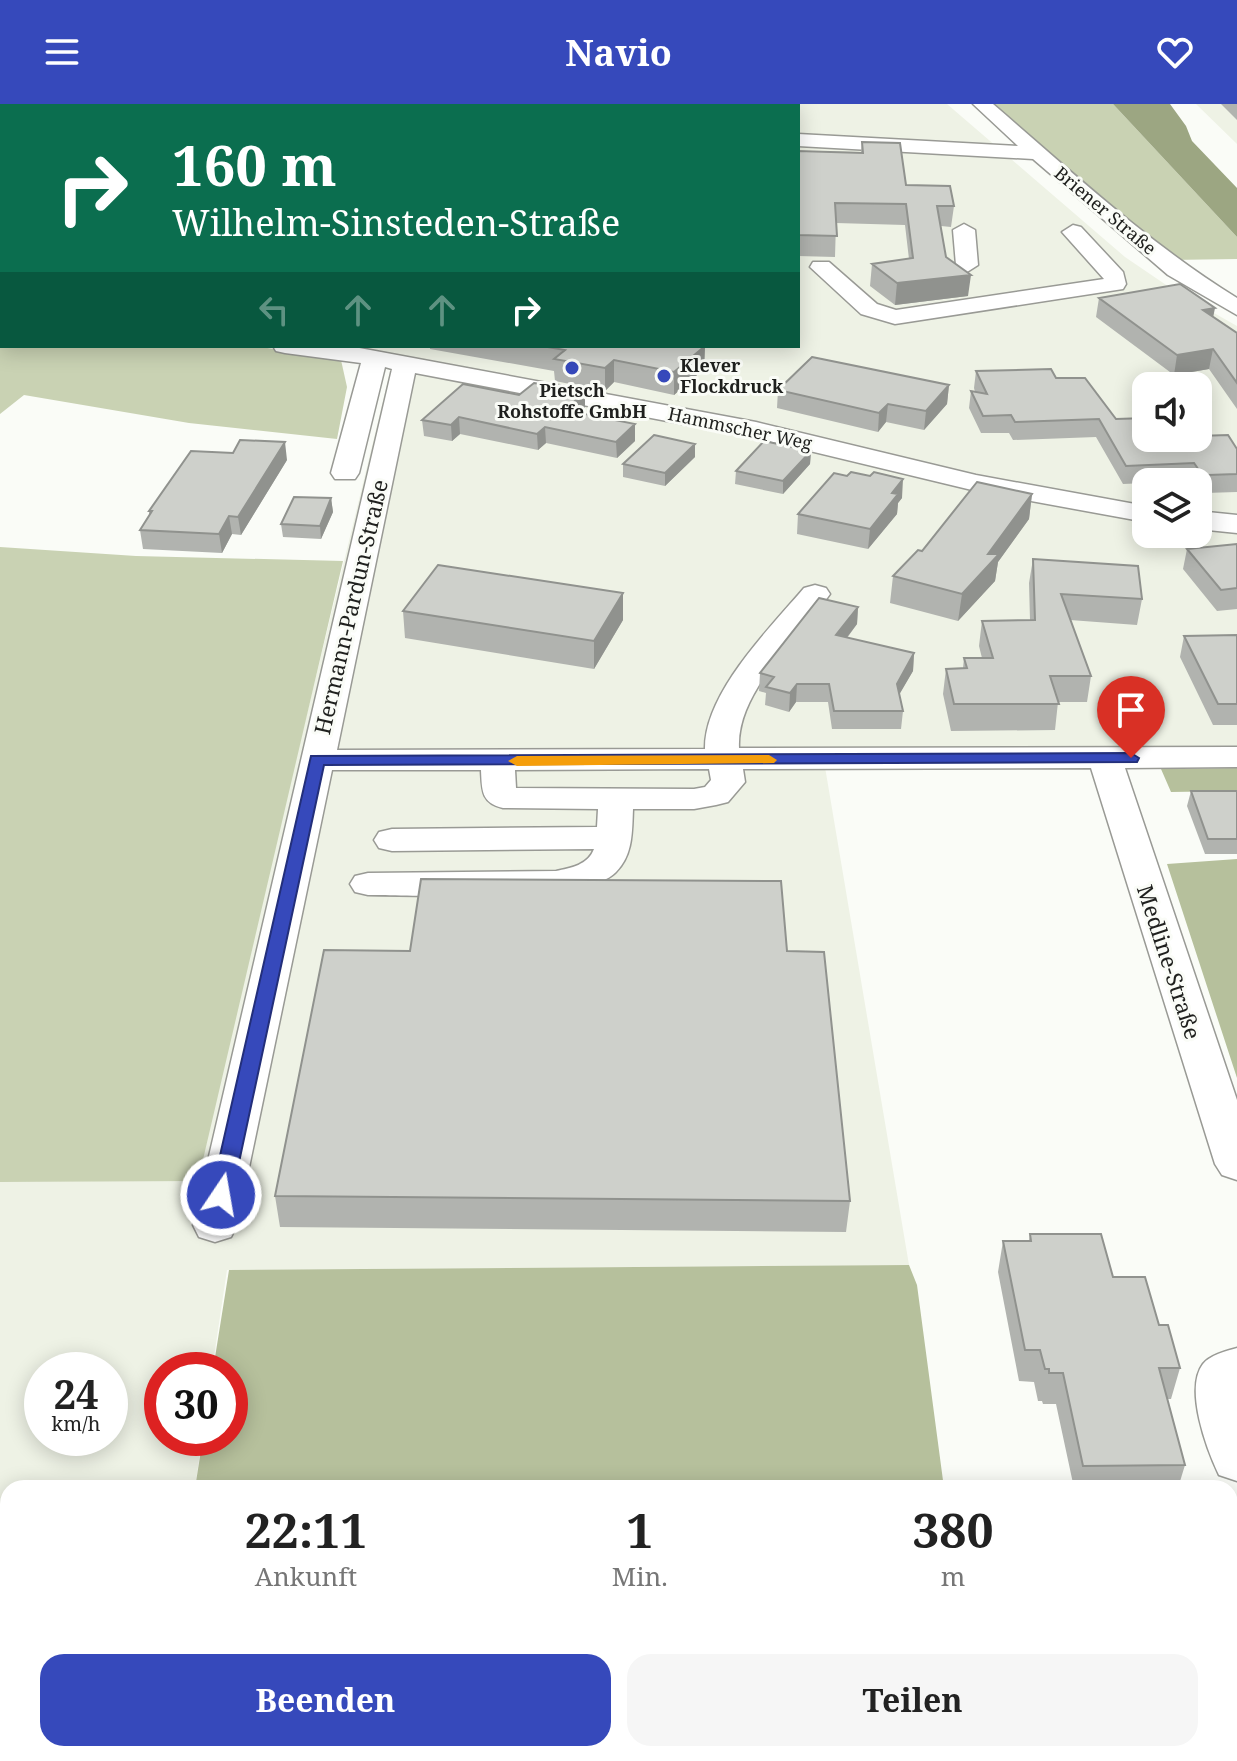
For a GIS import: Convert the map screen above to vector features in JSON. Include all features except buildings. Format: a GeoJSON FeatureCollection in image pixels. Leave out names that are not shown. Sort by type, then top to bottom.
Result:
{"type":"FeatureCollection","features":[{"type":"Feature","properties":{"kind":"street","name":"Briener Straße"},"geometry":{"type":"LineString","coordinates":[[982,104],[1129,233],[1176,270],[1237,308]]}},
{"type":"Feature","properties":{"kind":"street"},"geometry":{"type":"LineString","coordinates":[[800,140],[1037,153]]}},
{"type":"Feature","properties":{"kind":"street"},"geometry":{"type":"LineString","coordinates":[[964,230],[967,265]]}},
{"type":"Feature","properties":{"kind":"street"},"geometry":{"type":"LineString","coordinates":[[821,267],[879,314],[917,315],[1115,284],[1115,277],[1073,232],[1129,233]]}},
{"type":"Feature","properties":{"kind":"street","name":"Hammscher Weg"},"geometry":{"type":"LineString","coordinates":[[307,348],[362,353],[405,364],[756,430],[976,483],[1132,511]]}},
{"type":"Feature","properties":{"kind":"street"},"geometry":{"type":"LineString","coordinates":[[345,473],[362,353]]}},
{"type":"Feature","properties":{"kind":"street","name":"Hermann-Pardun-Straße"},"geometry":{"type":"LineString","coordinates":[[215,1225],[405,364]]}},
{"type":"Feature","properties":{"kind":"street"},"geometry":{"type":"LineString","coordinates":[[1212,521],[1237,524]]}},
{"type":"Feature","properties":{"kind":"street"},"geometry":{"type":"LineString","coordinates":[[498,761],[499,793],[503,798],[694,799],[716,795],[728,782],[722,739],[745,684],[815,594]]}},
{"type":"Feature","properties":{"kind":"street"},"geometry":{"type":"LineString","coordinates":[[317,760],[1237,757]]}},
{"type":"Feature","properties":{"kind":"street","name":"Medline-Straße"},"geometry":{"type":"LineString","coordinates":[[1105,758],[1237,1164]]}},
{"type":"Feature","properties":{"kind":"street"},"geometry":{"type":"LineString","coordinates":[[368,884],[556,882],[583,878],[603,867],[612,856],[616,799]]}},
{"type":"Feature","properties":{"kind":"street"},"geometry":{"type":"LineString","coordinates":[[392,840],[614,838]]}},
{"type":"Feature","properties":{"kind":"street"},"geometry":{"type":"LineString","coordinates":[[1237,1367],[1221,1376],[1219,1399],[1237,1460]]}},
{"type":"Feature","properties":{"kind":"shaded area"},"geometry":{"type":"Polygon","coordinates":[[[800,104],[947,104],[1125,257],[1175,291],[1237,326],[1237,768],[825,767],[909,1265],[227,1270],[215,1352],[144,1352],[144,1456],[199,1456],[196,1480],[0,1480],[0,1182],[198,1180],[251,944],[391,368],[289,348],[800,348],[800,104]]]}},
{"type":"Feature","properties":{"kind":"shaded area"},"geometry":{"type":"Polygon","coordinates":[[[988,104],[1113,104],[1237,237],[1237,259],[1170,260],[988,104]]]}},
{"type":"Feature","properties":{"kind":"shaded area"},"geometry":{"type":"Polygon","coordinates":[[[1113,104],[1170,104],[1186,126],[1192,141],[1237,188],[1237,237],[1113,104]]]}},
{"type":"Feature","properties":{"kind":"shaded area"},"geometry":{"type":"Polygon","coordinates":[[[1196,104],[1237,104],[1237,144],[1196,104]]]}},
{"type":"Feature","properties":{"kind":"shaded area"},"geometry":{"type":"Polygon","coordinates":[[[0,348],[267,348],[341,360],[347,387],[337,439],[189,423],[24,395],[0,414],[0,348]]]}},
{"type":"Feature","properties":{"kind":"shaded area"},"geometry":{"type":"Polygon","coordinates":[[[0,547],[136,556],[343,561],[198,1181],[0,1182],[0,547]]]}},
{"type":"Feature","properties":{"kind":"shaded area"},"geometry":{"type":"Polygon","coordinates":[[[1237,768],[1237,791],[1171,792],[1161,769],[1237,768]]]}},
{"type":"Feature","properties":{"kind":"shaded area"},"geometry":{"type":"Polygon","coordinates":[[[1237,859],[1237,1078],[1167,864],[1237,859]]]}},
{"type":"Feature","properties":{"kind":"shaded area"},"geometry":{"type":"Polygon","coordinates":[[[909,1265],[917,1285],[943,1480],[196,1480],[200,1456],[248,1456],[248,1352],[216,1352],[229,1270],[909,1265]]]}},
{"type":"Feature","properties":{"kind":"slow traffic"},"geometry":{"type":"LineString","coordinates":[[517,761],[769,760]]}},
{"type":"Feature","properties":{"kind":"place","name":"Pietsch Rohstoffe GmbH"},"geometry":{"type":"Point","coordinates":[572,368]}},
{"type":"Feature","properties":{"kind":"place","name":"Klever Flockdruck"},"geometry":{"type":"Point","coordinates":[664,376]}},
{"type":"Feature","properties":{"kind":"route"},"geometry":{"type":"LineString","coordinates":[[221,1195],[317,760],[1131,758]]}}]}
